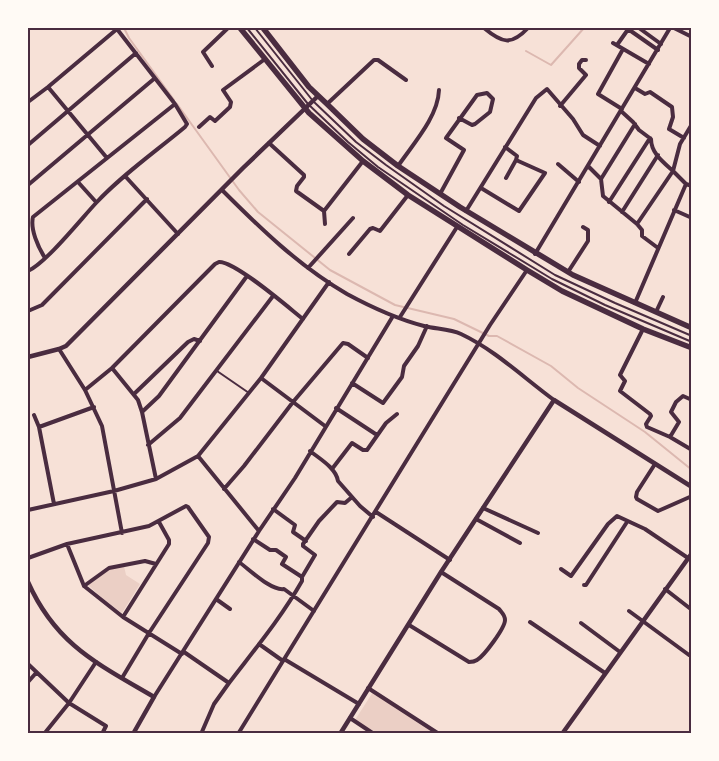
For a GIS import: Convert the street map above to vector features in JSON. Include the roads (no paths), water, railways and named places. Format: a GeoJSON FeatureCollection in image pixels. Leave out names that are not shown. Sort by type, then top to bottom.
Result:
{"type":"FeatureCollection","features":[{"type":"Feature","properties":{"kind":"main road"},"geometry":{"type":"LineString","coordinates":[[240,28],[307,106],[363,161],[408,195],[562,291],[643,329],[692,348]]}},
{"type":"Feature","properties":{"kind":"main road"},"geometry":{"type":"LineString","coordinates":[[264,28],[309,87],[364,139],[398,166],[535,254],[568,272],[692,328]]}},
{"type":"Feature","properties":{"kind":"street"},"geometry":{"type":"LineString","coordinates":[[212,66],[203,52],[228,28]]}},
{"type":"Feature","properties":{"kind":"street"},"geometry":{"type":"LineString","coordinates":[[484,28],[502,40],[510,40],[521,35],[528,28]]}},
{"type":"Feature","properties":{"kind":"street"},"geometry":{"type":"LineString","coordinates":[[649,64],[615,44],[629,28],[658,50]]}},
{"type":"Feature","properties":{"kind":"street"},"geometry":{"type":"LineString","coordinates":[[639,28],[661,44]]}},
{"type":"Feature","properties":{"kind":"street"},"geometry":{"type":"LineString","coordinates":[[535,254],[672,28],[692,37]]}},
{"type":"Feature","properties":{"kind":"street"},"geometry":{"type":"LineString","coordinates":[[28,102],[117,29],[175,104],[186,124],[185,127],[96,202],[45,258],[35,267],[28,270]]}},
{"type":"Feature","properties":{"kind":"street"},"geometry":{"type":"LineString","coordinates":[[623,49],[598,94],[622,110],[639,130],[650,138],[651,146],[660,160],[686,184],[692,186]]}},
{"type":"Feature","properties":{"kind":"street"},"geometry":{"type":"LineString","coordinates":[[28,145],[68,113],[136,53]]}},
{"type":"Feature","properties":{"kind":"street"},"geometry":{"type":"LineString","coordinates":[[199,127],[210,117],[215,121],[230,107],[230,102],[223,90],[265,59]]}},
{"type":"Feature","properties":{"kind":"street"},"geometry":{"type":"LineString","coordinates":[[326,104],[374,60],[378,60],[406,80]]}},
{"type":"Feature","properties":{"kind":"street"},"geometry":{"type":"LineString","coordinates":[[560,106],[586,75],[579,68],[579,64],[582,60],[586,60]]}},
{"type":"Feature","properties":{"kind":"street"},"geometry":{"type":"LineString","coordinates":[[28,185],[155,78]]}},
{"type":"Feature","properties":{"kind":"street"},"geometry":{"type":"LineString","coordinates":[[48,87],[107,158]]}},
{"type":"Feature","properties":{"kind":"street"},"geometry":{"type":"LineString","coordinates":[[635,88],[645,94],[650,92],[672,107],[674,115],[669,128],[684,138]]}},
{"type":"Feature","properties":{"kind":"street"},"geometry":{"type":"LineString","coordinates":[[398,166],[424,129],[437,103],[439,90]]}},
{"type":"Feature","properties":{"kind":"street"},"geometry":{"type":"LineString","coordinates":[[466,211],[536,98],[543,91],[548,90],[583,135],[600,146]]}},
{"type":"Feature","properties":{"kind":"street"},"geometry":{"type":"LineString","coordinates":[[440,194],[464,150],[446,138],[459,118],[478,95],[487,93],[493,99],[490,112],[476,124],[459,118]]}},
{"type":"Feature","properties":{"kind":"street"},"geometry":{"type":"LineString","coordinates":[[28,357],[66,346],[236,175],[318,96]]}},
{"type":"Feature","properties":{"kind":"street"},"geometry":{"type":"LineString","coordinates":[[45,258],[38,247],[32,222],[33,216],[175,104]]}},
{"type":"Feature","properties":{"kind":"street"},"geometry":{"type":"LineString","coordinates":[[635,124],[601,179],[602,195],[637,224],[642,230],[643,237],[658,248]]}},
{"type":"Feature","properties":{"kind":"street"},"geometry":{"type":"LineString","coordinates":[[637,224],[672,171],[680,144],[692,124]]}},
{"type":"Feature","properties":{"kind":"street"},"geometry":{"type":"LineString","coordinates":[[609,202],[650,138]]}},
{"type":"Feature","properties":{"kind":"street"},"geometry":{"type":"LineString","coordinates":[[269,143],[304,175],[296,190],[324,211]]}},
{"type":"Feature","properties":{"kind":"street"},"geometry":{"type":"LineString","coordinates":[[505,147],[517,156],[506,178]]}},
{"type":"Feature","properties":{"kind":"street"},"geometry":{"type":"LineString","coordinates":[[622,212],[658,155]]}},
{"type":"Feature","properties":{"kind":"street"},"geometry":{"type":"LineString","coordinates":[[481,188],[519,211],[545,173],[516,160]]}},
{"type":"Feature","properties":{"kind":"street"},"geometry":{"type":"LineString","coordinates":[[325,224],[324,211],[363,161]]}},
{"type":"Feature","properties":{"kind":"street"},"geometry":{"type":"LineString","coordinates":[[558,164],[579,182]]}},
{"type":"Feature","properties":{"kind":"street"},"geometry":{"type":"LineString","coordinates":[[588,166],[601,179]]}},
{"type":"Feature","properties":{"kind":"street"},"geometry":{"type":"LineString","coordinates":[[125,176],[178,234]]}},
{"type":"Feature","properties":{"kind":"street"},"geometry":{"type":"LineString","coordinates":[[78,182],[96,202]]}},
{"type":"Feature","properties":{"kind":"street"},"geometry":{"type":"LineString","coordinates":[[635,303],[686,184]]}},
{"type":"Feature","properties":{"kind":"street"},"geometry":{"type":"LineString","coordinates":[[222,190],[268,236],[329,282],[348,294],[393,316],[457,333],[501,359],[554,400],[692,487]]}},
{"type":"Feature","properties":{"kind":"street"},"geometry":{"type":"LineString","coordinates":[[350,254],[370,229],[373,228],[380,231],[408,195]]}},
{"type":"Feature","properties":{"kind":"street"},"geometry":{"type":"LineString","coordinates":[[28,312],[42,304],[146,199]]}},
{"type":"Feature","properties":{"kind":"street"},"geometry":{"type":"LineString","coordinates":[[674,210],[692,218]]}},
{"type":"Feature","properties":{"kind":"street"},"geometry":{"type":"LineString","coordinates":[[308,268],[353,218]]}},
{"type":"Feature","properties":{"kind":"street"},"geometry":{"type":"LineString","coordinates":[[400,318],[457,226]]}},
{"type":"Feature","properties":{"kind":"street"},"geometry":{"type":"LineString","coordinates":[[568,272],[588,241],[588,230],[583,227]]}},
{"type":"Feature","properties":{"kind":"street"},"geometry":{"type":"LineString","coordinates":[[86,390],[112,368],[215,264],[223,261],[247,276],[303,319]]}},
{"type":"Feature","properties":{"kind":"street"},"geometry":{"type":"LineString","coordinates":[[238,734],[490,325],[527,270]]}},
{"type":"Feature","properties":{"kind":"street"},"geometry":{"type":"LineString","coordinates":[[142,412],[159,396],[247,276]]}},
{"type":"Feature","properties":{"kind":"street"},"geometry":{"type":"LineString","coordinates":[[28,510],[114,491],[156,479],[198,456],[261,378],[329,282]]}},
{"type":"Feature","properties":{"kind":"street"},"geometry":{"type":"LineString","coordinates":[[148,445],[180,418],[273,296]]}},
{"type":"Feature","properties":{"kind":"street"},"geometry":{"type":"LineString","coordinates":[[656,312],[663,297]]}},
{"type":"Feature","properties":{"kind":"street"},"geometry":{"type":"LineString","coordinates":[[133,734],[154,697],[393,316]]}},
{"type":"Feature","properties":{"kind":"street"},"geometry":{"type":"LineString","coordinates":[[352,383],[383,403],[402,377],[404,366],[418,346],[427,326]]}},
{"type":"Feature","properties":{"kind":"street"},"geometry":{"type":"LineString","coordinates":[[643,329],[620,375],[625,381],[620,390],[650,414],[651,416],[646,424],[647,427],[670,437],[692,450]]}},
{"type":"Feature","properties":{"kind":"street"},"geometry":{"type":"LineString","coordinates":[[134,394],[188,342],[200,340]]}},
{"type":"Feature","properties":{"kind":"street"},"geometry":{"type":"LineString","coordinates":[[224,489],[343,343],[348,344],[368,358]]}},
{"type":"Feature","properties":{"kind":"street"},"geometry":{"type":"LineString","coordinates":[[59,349],[86,390],[102,426],[122,533]]}},
{"type":"Feature","properties":{"kind":"street"},"geometry":{"type":"LineString","coordinates":[[112,368],[134,394],[142,412],[156,479]]}},
{"type":"Feature","properties":{"kind":"street"},"geometry":{"type":"LineString","coordinates":[[261,378],[325,426]]}},
{"type":"Feature","properties":{"kind":"street"},"geometry":{"type":"LineString","coordinates":[[670,437],[679,424],[671,412],[676,402],[683,396],[692,400]]}},
{"type":"Feature","properties":{"kind":"street"},"geometry":{"type":"LineString","coordinates":[[340,734],[441,572],[554,400]]}},
{"type":"Feature","properties":{"kind":"street"},"geometry":{"type":"LineString","coordinates":[[39,427],[94,407]]}},
{"type":"Feature","properties":{"kind":"street"},"geometry":{"type":"LineString","coordinates":[[336,408],[377,435]]}},
{"type":"Feature","properties":{"kind":"street"},"geometry":{"type":"LineString","coordinates":[[332,470],[351,444],[354,443],[363,450],[366,450],[386,423],[397,414]]}},
{"type":"Feature","properties":{"kind":"street"},"geometry":{"type":"LineString","coordinates":[[34,415],[39,427],[54,504]]}},
{"type":"Feature","properties":{"kind":"street"},"geometry":{"type":"LineString","coordinates":[[310,451],[338,476],[338,481],[373,517]]}},
{"type":"Feature","properties":{"kind":"street"},"geometry":{"type":"LineString","coordinates":[[198,456],[258,530]]}},
{"type":"Feature","properties":{"kind":"street"},"geometry":{"type":"LineString","coordinates":[[654,464],[637,492],[637,499],[658,511],[692,496]]}},
{"type":"Feature","properties":{"kind":"street"},"geometry":{"type":"LineString","coordinates":[[201,734],[214,704],[294,596],[302,581],[302,577],[315,555],[303,546],[306,541],[319,522],[337,502],[345,503],[352,497]]}},
{"type":"Feature","properties":{"kind":"street"},"geometry":{"type":"LineString","coordinates":[[28,558],[67,544],[122,533],[159,522],[187,506],[209,539],[122,678]]}},
{"type":"Feature","properties":{"kind":"street"},"geometry":{"type":"LineString","coordinates":[[484,508],[538,533]]}},
{"type":"Feature","properties":{"kind":"street"},"geometry":{"type":"LineString","coordinates":[[273,509],[296,525],[293,532],[306,541]]}},
{"type":"Feature","properties":{"kind":"street"},"geometry":{"type":"LineString","coordinates":[[376,512],[450,560]]}},
{"type":"Feature","properties":{"kind":"street"},"geometry":{"type":"LineString","coordinates":[[561,570],[571,576],[608,524],[617,516],[645,529],[690,556],[642,620],[562,734]]}},
{"type":"Feature","properties":{"kind":"street"},"geometry":{"type":"LineString","coordinates":[[476,519],[520,543]]}},
{"type":"Feature","properties":{"kind":"street"},"geometry":{"type":"LineString","coordinates":[[123,616],[170,542],[159,522]]}},
{"type":"Feature","properties":{"kind":"street"},"geometry":{"type":"LineString","coordinates":[[584,585],[593,575],[628,522]]}},
{"type":"Feature","properties":{"kind":"street"},"geometry":{"type":"LineString","coordinates":[[254,539],[270,550],[276,550],[286,557],[282,564],[302,577]]}},
{"type":"Feature","properties":{"kind":"street"},"geometry":{"type":"LineString","coordinates":[[67,544],[84,586],[123,616],[229,683]]}},
{"type":"Feature","properties":{"kind":"street"},"geometry":{"type":"LineString","coordinates":[[84,586],[109,568],[145,561],[156,564]]}},
{"type":"Feature","properties":{"kind":"street"},"geometry":{"type":"LineString","coordinates":[[239,562],[262,580],[279,590],[284,590],[314,611]]}},
{"type":"Feature","properties":{"kind":"street"},"geometry":{"type":"LineString","coordinates":[[409,625],[469,662],[478,660],[502,628],[505,619],[504,614],[499,609],[441,572]]}},
{"type":"Feature","properties":{"kind":"street"},"geometry":{"type":"LineString","coordinates":[[28,584],[54,627],[70,644],[154,697]]}},
{"type":"Feature","properties":{"kind":"street"},"geometry":{"type":"LineString","coordinates":[[665,589],[692,610]]}},
{"type":"Feature","properties":{"kind":"street"},"geometry":{"type":"LineString","coordinates":[[216,599],[230,609]]}},
{"type":"Feature","properties":{"kind":"street"},"geometry":{"type":"LineString","coordinates":[[629,611],[689,655]]}},
{"type":"Feature","properties":{"kind":"street"},"geometry":{"type":"LineString","coordinates":[[530,622],[605,673]]}},
{"type":"Feature","properties":{"kind":"street"},"geometry":{"type":"LineString","coordinates":[[581,623],[620,652]]}},
{"type":"Feature","properties":{"kind":"street"},"geometry":{"type":"LineString","coordinates":[[259,644],[358,704]]}},
{"type":"Feature","properties":{"kind":"street"},"geometry":{"type":"LineString","coordinates":[[44,734],[70,703],[96,662]]}},
{"type":"Feature","properties":{"kind":"street"},"geometry":{"type":"LineString","coordinates":[[28,664],[36,674],[70,703],[106,726],[102,734]]}},
{"type":"Feature","properties":{"kind":"street"},"geometry":{"type":"LineString","coordinates":[[28,682],[36,674]]}},
{"type":"Feature","properties":{"kind":"street"},"geometry":{"type":"LineString","coordinates":[[368,688],[439,734]]}},
{"type":"Feature","properties":{"kind":"street"},"geometry":{"type":"LineString","coordinates":[[350,718],[374,734]]}},
{"type":"Feature","properties":{"kind":"lane"},"geometry":{"type":"LineString","coordinates":[[247,28],[307,106],[378,167],[471,230],[552,279],[605,305],[692,342]]}},
{"type":"Feature","properties":{"kind":"lane"},"geometry":{"type":"LineString","coordinates":[[255,28],[313,100],[356,142],[444,206],[532,262],[581,288],[692,336]]}},
{"type":"Feature","properties":{"kind":"lane"},"geometry":{"type":"LineString","coordinates":[[217,371],[249,393]]}},
{"type":"Feature","properties":{"kind":"waterway"},"geometry":{"type":"LineString","coordinates":[[124,28],[129,38],[174,100]]}},
{"type":"Feature","properties":{"kind":"waterway"},"geometry":{"type":"LineString","coordinates":[[526,51],[551,65],[584,28]]}},
{"type":"Feature","properties":{"kind":"waterway"},"geometry":{"type":"LineString","coordinates":[[177,104],[239,190],[258,212],[330,270],[395,305],[454,319],[489,336],[497,336],[551,366],[578,388],[645,432],[692,470]]}}]}
